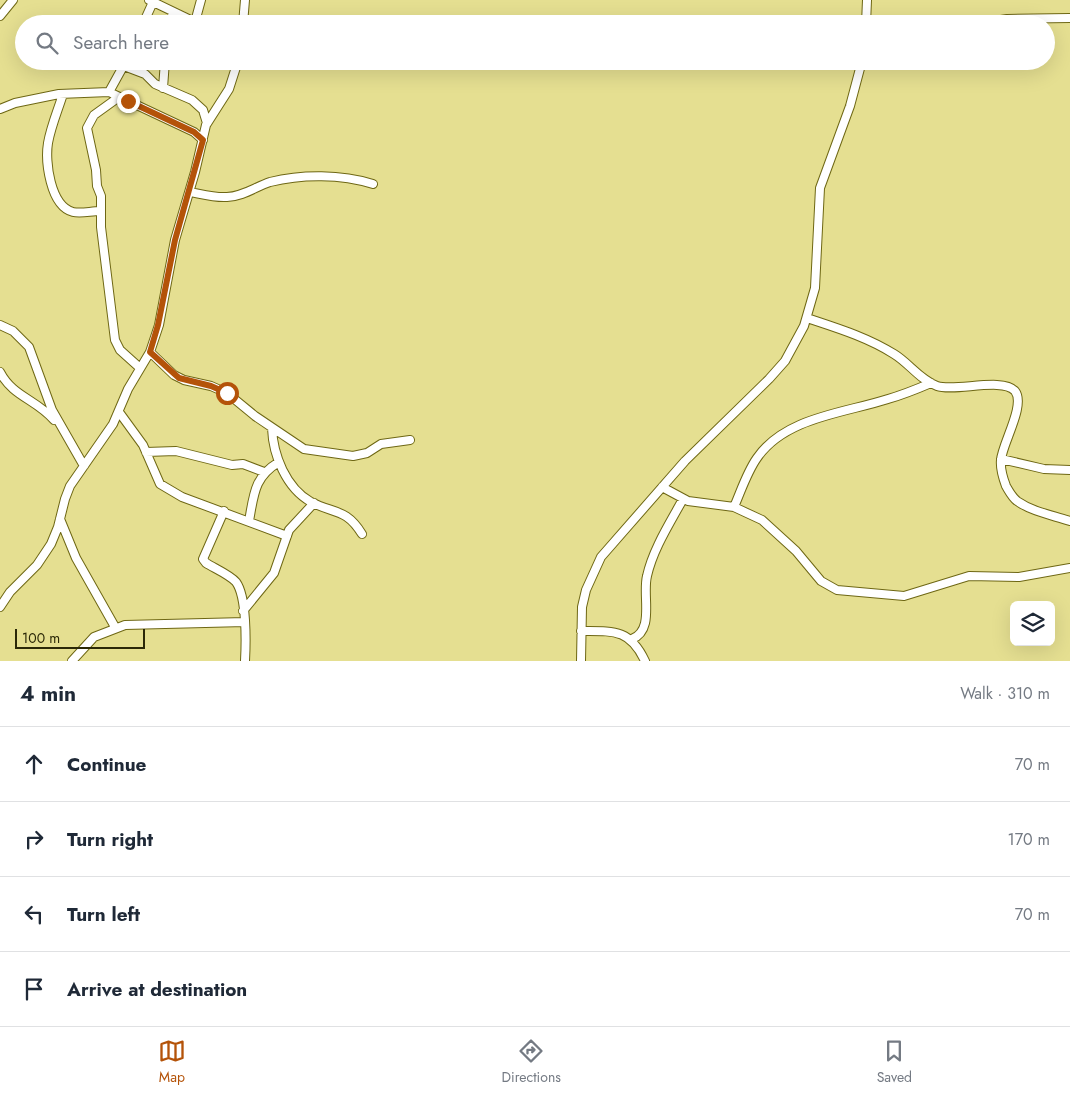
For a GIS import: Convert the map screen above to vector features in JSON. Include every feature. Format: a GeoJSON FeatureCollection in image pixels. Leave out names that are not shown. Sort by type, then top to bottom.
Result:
{"type":"FeatureCollection","features":[{"type":"Feature","properties":{"kind":"street"},"geometry":{"type":"LineString","coordinates":[[0,16],[13,0]]}},
{"type":"Feature","properties":{"kind":"street"},"geometry":{"type":"LineString","coordinates":[[197,15],[201,0]]}},
{"type":"Feature","properties":{"kind":"street"},"geometry":{"type":"LineString","coordinates":[[244,15],[245,0]]}},
{"type":"Feature","properties":{"kind":"street"},"geometry":{"type":"LineString","coordinates":[[866,15],[867,0]]}},
{"type":"Feature","properties":{"kind":"street"},"geometry":{"type":"LineString","coordinates":[[148,15],[156,2],[178,15]]}},
{"type":"Feature","properties":{"kind":"street"},"geometry":{"type":"LineString","coordinates":[[1055,18],[1070,18]]}},
{"type":"Feature","properties":{"kind":"street"},"geometry":{"type":"LineString","coordinates":[[109,92],[122,70]]}},
{"type":"Feature","properties":{"kind":"street"},"geometry":{"type":"LineString","coordinates":[[137,70],[145,74],[152,82],[192,100],[203,110],[207,123]]}},
{"type":"Feature","properties":{"kind":"street"},"geometry":{"type":"LineString","coordinates":[[163,88],[164,70]]}},
{"type":"Feature","properties":{"kind":"street"},"geometry":{"type":"LineString","coordinates":[[0,606],[10,592],[37,565],[51,544],[68,492],[106,435],[119,412],[128,390],[150,352],[158,325],[177,232],[190,192],[207,123],[229,89],[235,70]]}},
{"type":"Feature","properties":{"kind":"street"},"geometry":{"type":"LineString","coordinates":[[581,661],[582,608],[593,571],[601,557],[684,461],[769,379],[795,344],[807,318],[815,288],[820,188],[856,90],[860,70]]}},
{"type":"Feature","properties":{"kind":"street"},"geometry":{"type":"LineString","coordinates":[[0,109],[15,103],[63,94],[109,92],[194,132],[203,140]]}},
{"type":"Feature","properties":{"kind":"street"},"geometry":{"type":"LineString","coordinates":[[63,94],[48,146],[50,180],[59,202],[65,208],[75,212],[100,210]]}},
{"type":"Feature","properties":{"kind":"street"},"geometry":{"type":"LineString","coordinates":[[119,97],[94,115],[87,128],[96,170],[97,186],[101,196],[100,210],[114,340],[120,350],[140,368]]}},
{"type":"Feature","properties":{"kind":"street"},"geometry":{"type":"LineString","coordinates":[[190,192],[227,198],[246,194],[270,182],[302,177],[348,178],[373,184]]}},
{"type":"Feature","properties":{"kind":"street"},"geometry":{"type":"LineString","coordinates":[[807,318],[848,331],[886,349],[931,383],[946,388],[1003,386],[1016,392],[1016,411],[1000,459],[1005,482],[1015,500],[1036,511],[1070,521]]}},
{"type":"Feature","properties":{"kind":"street"},"geometry":{"type":"LineString","coordinates":[[0,325],[13,331],[29,347],[43,388],[84,466]]}},
{"type":"Feature","properties":{"kind":"street"},"geometry":{"type":"LineString","coordinates":[[150,352],[179,378],[221,389],[272,428],[304,449],[338,455],[359,455],[381,444],[410,440]]}},
{"type":"Feature","properties":{"kind":"street"},"geometry":{"type":"LineString","coordinates":[[0,372],[10,388],[46,410],[65,433]]}},
{"type":"Feature","properties":{"kind":"street"},"geometry":{"type":"LineString","coordinates":[[734,507],[757,458],[768,445],[792,429],[814,419],[887,400],[931,383]]}},
{"type":"Feature","properties":{"kind":"street"},"geometry":{"type":"LineString","coordinates":[[119,412],[130,424],[146,452],[160,484],[182,497],[287,536]]}},
{"type":"Feature","properties":{"kind":"street"},"geometry":{"type":"LineString","coordinates":[[272,428],[274,450],[291,483],[314,503],[343,513],[352,520],[362,534]]}},
{"type":"Feature","properties":{"kind":"street"},"geometry":{"type":"LineString","coordinates":[[146,452],[176,451],[232,465],[243,464],[264,472]]}},
{"type":"Feature","properties":{"kind":"street"},"geometry":{"type":"LineString","coordinates":[[1000,459],[1044,469],[1070,470]]}},
{"type":"Feature","properties":{"kind":"street"},"geometry":{"type":"LineString","coordinates":[[248,520],[257,484],[264,472],[279,462]]}},
{"type":"Feature","properties":{"kind":"street"},"geometry":{"type":"LineString","coordinates":[[662,486],[683,499],[734,507],[762,520],[796,551],[821,582],[837,590],[904,596],[969,576],[1019,577],[1070,568]]}},
{"type":"Feature","properties":{"kind":"street"},"geometry":{"type":"LineString","coordinates":[[632,639],[640,634],[646,624],[647,576],[660,543],[683,499]]}},
{"type":"Feature","properties":{"kind":"street"},"geometry":{"type":"LineString","coordinates":[[244,611],[274,573],[287,536],[296,521],[314,503]]}},
{"type":"Feature","properties":{"kind":"street"},"geometry":{"type":"LineString","coordinates":[[224,511],[204,561],[236,582],[244,611],[245,661]]}},
{"type":"Feature","properties":{"kind":"street"},"geometry":{"type":"LineString","coordinates":[[60,519],[76,558],[115,628]]}},
{"type":"Feature","properties":{"kind":"street"},"geometry":{"type":"LineString","coordinates":[[72,661],[94,637],[115,628],[135,624],[245,622]]}},
{"type":"Feature","properties":{"kind":"street"},"geometry":{"type":"LineString","coordinates":[[581,631],[614,633],[632,639],[645,661]]}},
{"type":"Feature","properties":{"kind":"route"},"geometry":{"type":"LineString","coordinates":[[128,101],[194,132],[203,140],[190,192],[184,206],[175,240],[170,274],[150,352],[179,378],[221,389],[227,393]]}}]}
